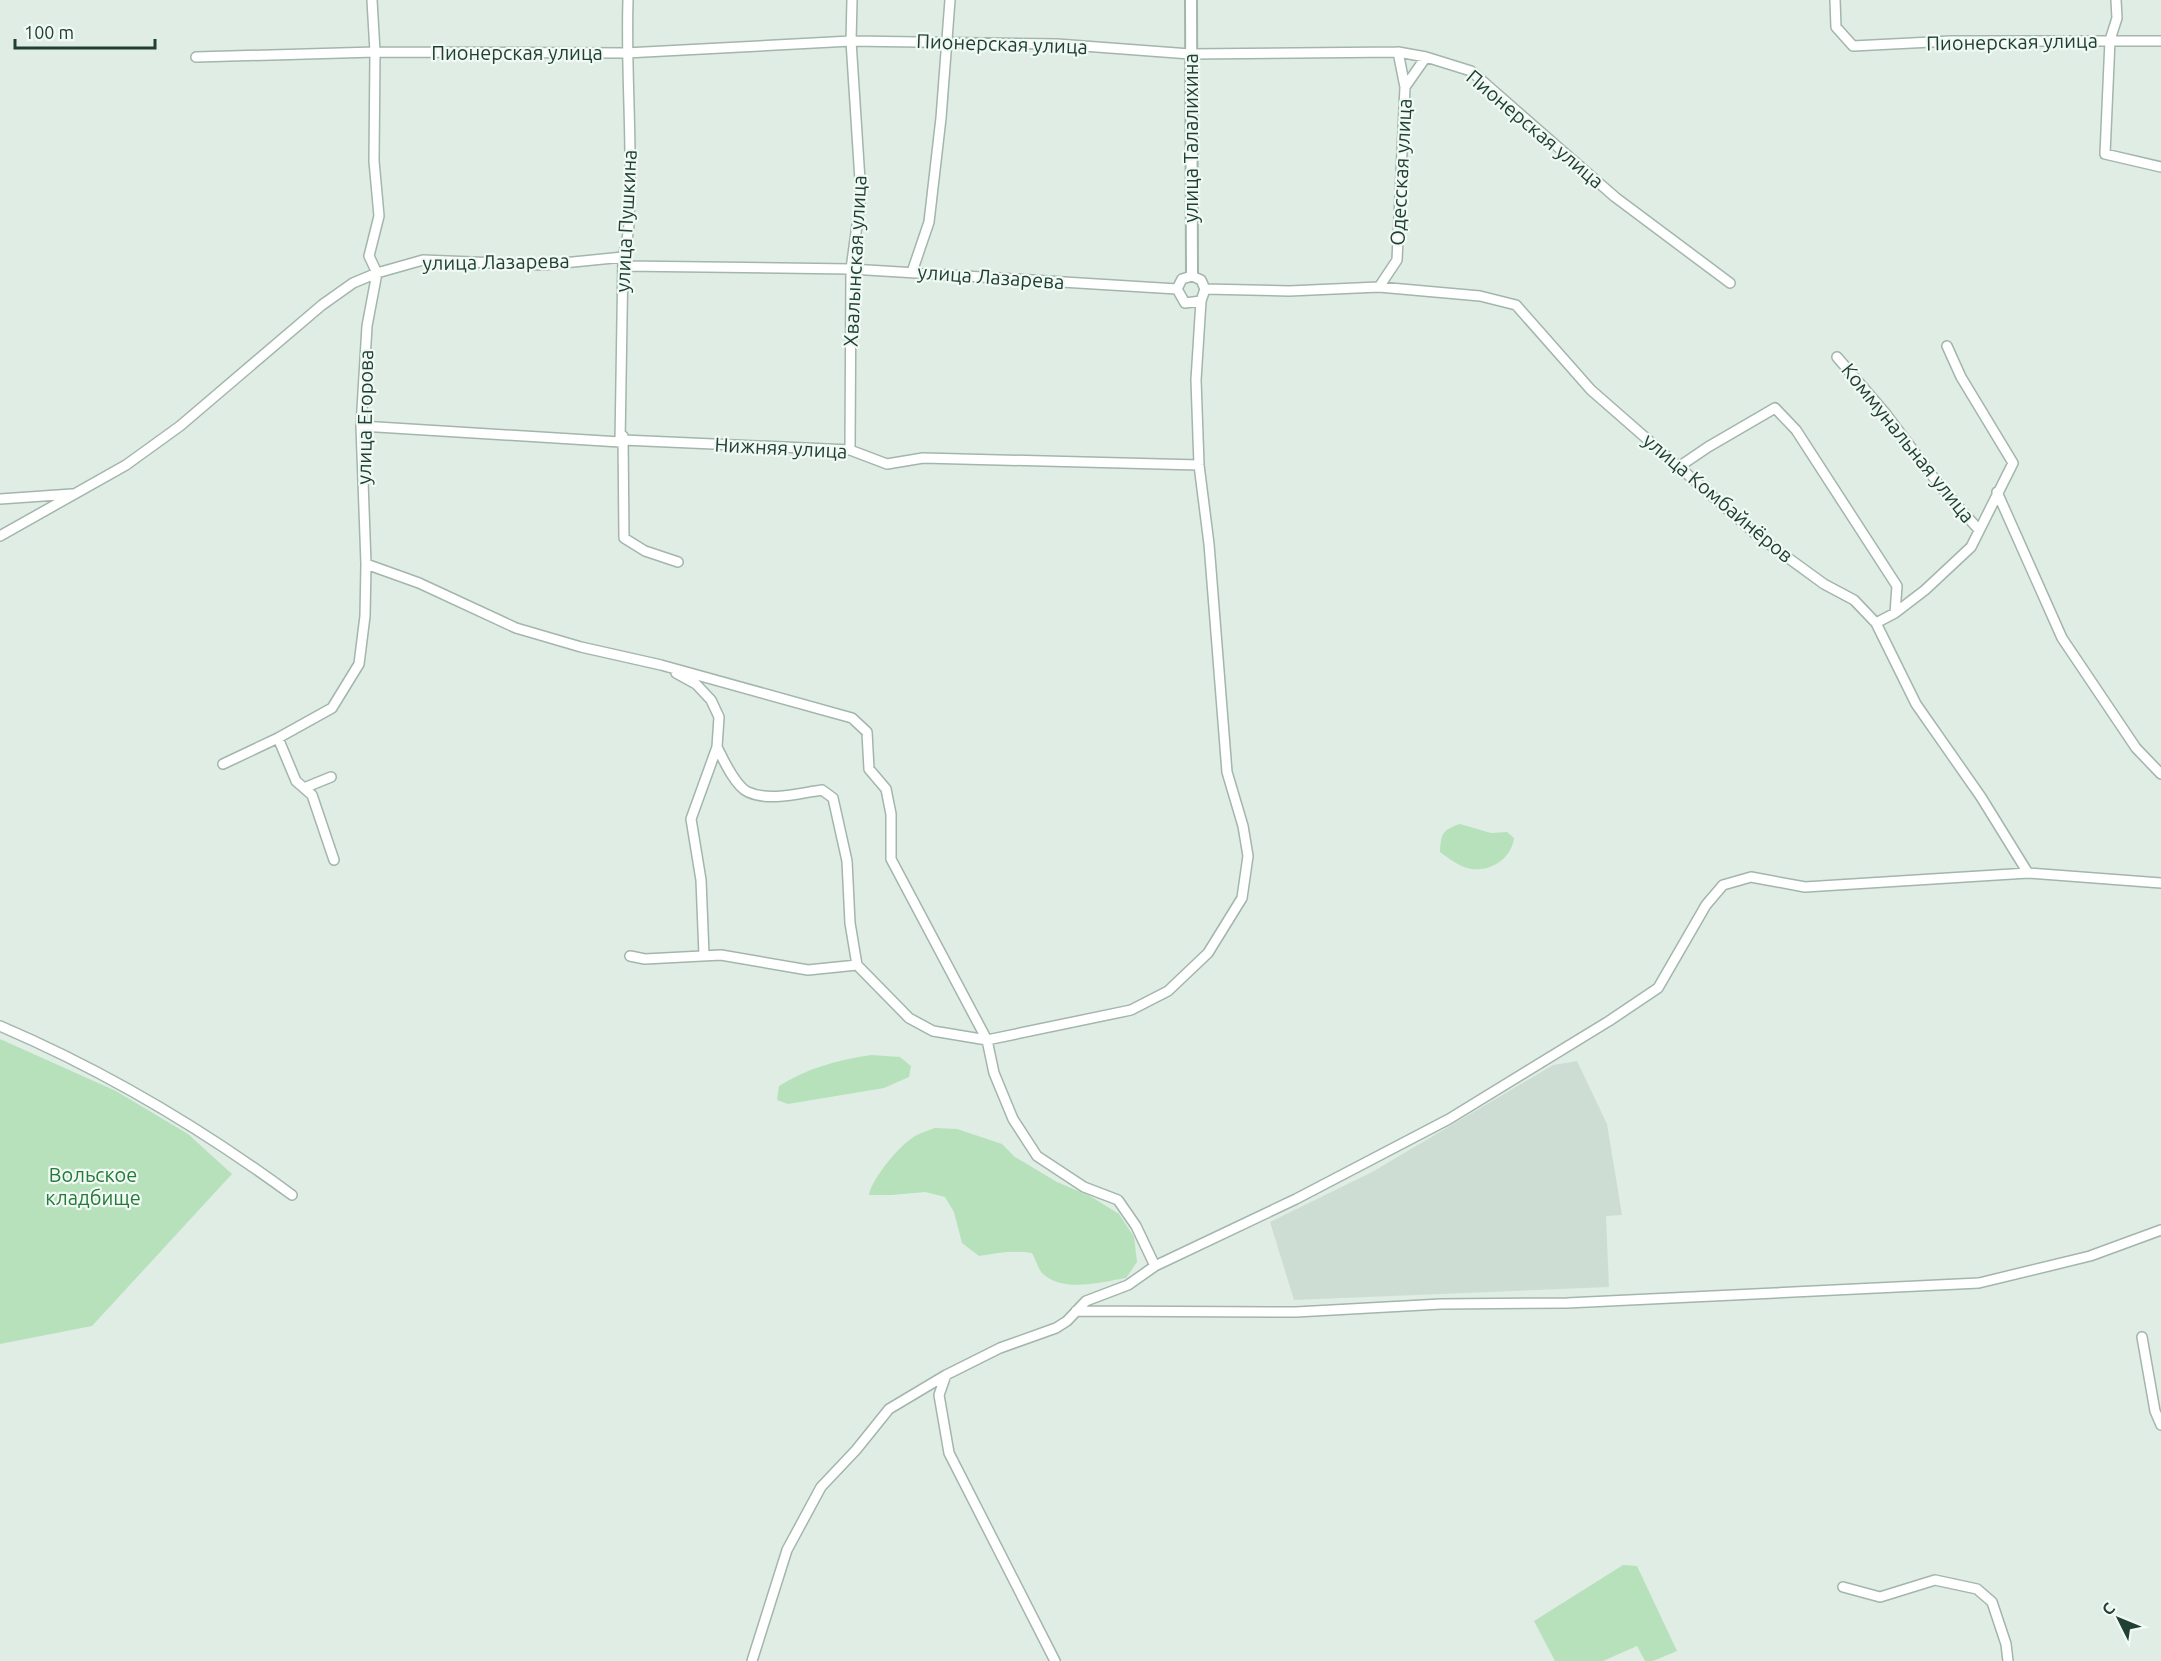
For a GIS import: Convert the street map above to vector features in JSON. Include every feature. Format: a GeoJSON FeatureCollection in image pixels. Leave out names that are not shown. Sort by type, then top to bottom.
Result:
{"type":"FeatureCollection","features":[{"type":"Feature","properties":{"kind":"street","name":"улица Егорова"},"geometry":{"type":"LineString","coordinates":[[223,764],[278,738],[332,708],[358,664],[365,616],[366,564],[361,426],[367,327],[377,273],[369,256],[379,216],[374,161],[375,52],[372,0]]}},
{"type":"Feature","properties":{"kind":"street","name":"улица Пушкина"},"geometry":{"type":"LineString","coordinates":[[628,0],[626,53],[631,155],[629,239],[624,262],[622,441],[624,538],[645,551],[678,562]]}},
{"type":"Feature","properties":{"kind":"street","name":"Хвалынская улица"},"geometry":{"type":"LineString","coordinates":[[850,450],[851,269],[861,196],[851,41],[852,0]]}},
{"type":"Feature","properties":{"kind":"street"},"geometry":{"type":"LineString","coordinates":[[912,272],[929,222],[948,41],[950,0]]}},
{"type":"Feature","properties":{"kind":"street","name":"улица Талалихина"},"geometry":{"type":"LineString","coordinates":[[1191,0],[1192,276]]}},
{"type":"Feature","properties":{"kind":"street","name":"Пионерская улица"},"geometry":{"type":"LineString","coordinates":[[1835,0],[1836,27],[1853,46],[1951,41],[2161,41]]}},
{"type":"Feature","properties":{"kind":"street"},"geometry":{"type":"LineString","coordinates":[[2116,0],[2117,18],[2110,40],[2105,154],[2161,167]]}},
{"type":"Feature","properties":{"kind":"street","name":"Пионерская улица"},"geometry":{"type":"LineString","coordinates":[[196,57],[375,52],[626,53],[851,41],[1057,44],[1190,54],[1398,52],[1426,57],[1471,71],[1615,197],[1730,283]]}},
{"type":"Feature","properties":{"kind":"street","name":"Одесская улица"},"geometry":{"type":"LineString","coordinates":[[1379,287],[1397,260],[1405,87],[1398,52]]}},
{"type":"Feature","properties":{"kind":"street"},"geometry":{"type":"LineString","coordinates":[[1405,87],[1426,57]]}},
{"type":"Feature","properties":{"kind":"street","name":"улица Лазарева"},"geometry":{"type":"LineString","coordinates":[[0,536],[126,465],[171,433],[322,305],[353,283],[377,273],[423,260],[543,264],[624,262],[851,269],[1177,289]]}},
{"type":"Feature","properties":{"kind":"street"},"geometry":{"type":"LineString","coordinates":[[717,747],[732,775],[747,792],[770,796],[822,790],[833,798],[847,861],[850,923],[857,965],[909,1018],[933,1030],[987,1040],[1131,1010],[1168,991],[1208,953],[1242,898],[1248,856],[1243,826],[1227,772],[1209,544],[1199,465],[1196,380],[1201,301],[1205,289],[1201,280],[1192,276],[1182,279],[1177,289],[1185,303],[1201,301]]}},
{"type":"Feature","properties":{"kind":"street"},"geometry":{"type":"LineString","coordinates":[[1205,289],[1289,291],[1379,287]]}},
{"type":"Feature","properties":{"kind":"street","name":"улица Комбайнёров"},"geometry":{"type":"LineString","coordinates":[[1379,287],[1480,296],[1516,305],[1591,390],[1758,536],[1824,584],[1854,600],[1876,623],[1916,704],[1981,797],[2028,873]]}},
{"type":"Feature","properties":{"kind":"street"},"geometry":{"type":"LineString","coordinates":[[1876,623],[1925,590],[1971,548],[2013,463],[1960,377],[1947,346]]}},
{"type":"Feature","properties":{"kind":"street","name":"Коммунальная улица"},"geometry":{"type":"LineString","coordinates":[[1837,357],[1886,414],[1940,486],[1979,530]]}},
{"type":"Feature","properties":{"kind":"street"},"geometry":{"type":"LineString","coordinates":[[1680,466],[1775,408],[1796,430],[1897,586],[1894,613]]}},
{"type":"Feature","properties":{"kind":"street","name":"Нижняя улица"},"geometry":{"type":"LineString","coordinates":[[361,426],[622,441],[850,450],[887,464],[923,458],[1199,465]]}},
{"type":"Feature","properties":{"kind":"street"},"geometry":{"type":"LineString","coordinates":[[1997,492],[2062,638],[2136,748],[2161,774]]}},
{"type":"Feature","properties":{"kind":"street"},"geometry":{"type":"LineString","coordinates":[[0,499],[75,494]]}},
{"type":"Feature","properties":{"kind":"street"},"geometry":{"type":"LineString","coordinates":[[366,564],[419,583],[516,628],[852,718],[867,732],[869,769],[886,789],[891,814],[891,859],[987,1040],[994,1073],[1013,1119],[1037,1156],[1084,1187],[1118,1200],[1136,1226],[1155,1266]]}},
{"type":"Feature","properties":{"kind":"street"},"geometry":{"type":"LineString","coordinates":[[661,665],[696,684],[711,700],[719,717],[717,747],[691,819],[701,880],[704,955]]}},
{"type":"Feature","properties":{"kind":"street"},"geometry":{"type":"LineString","coordinates":[[278,738],[296,781],[312,795],[334,860]]}},
{"type":"Feature","properties":{"kind":"street"},"geometry":{"type":"LineString","coordinates":[[304,788],[331,777]]}},
{"type":"Feature","properties":{"kind":"street"},"geometry":{"type":"LineString","coordinates":[[752,1661],[787,1550],[821,1487],[856,1450],[889,1409],[946,1375],[1000,1348],[1056,1328],[1067,1321],[1086,1301],[1128,1285],[1155,1266],[1296,1199],[1449,1119],[1609,1021],[1658,988],[1706,905],[1723,885],[1751,877],[1806,887],[2028,873],[2161,883]]}},
{"type":"Feature","properties":{"kind":"street"},"geometry":{"type":"LineString","coordinates":[[630,956],[645,959],[721,955],[808,970],[857,965]]}},
{"type":"Feature","properties":{"kind":"street"},"geometry":{"type":"LineString","coordinates":[[0,1026],[48,1046],[154,1103],[292,1195]]}},
{"type":"Feature","properties":{"kind":"street"},"geometry":{"type":"LineString","coordinates":[[1076,1311],[1296,1312],[1442,1304],[1579,1302],[1979,1283],[2090,1256],[2161,1230]]}},
{"type":"Feature","properties":{"kind":"street"},"geometry":{"type":"LineString","coordinates":[[2142,1337],[2155,1411],[2161,1425]]}},
{"type":"Feature","properties":{"kind":"street"},"geometry":{"type":"LineString","coordinates":[[946,1375],[939,1395],[949,1453],[1055,1661]]}},
{"type":"Feature","properties":{"kind":"street"},"geometry":{"type":"LineString","coordinates":[[1843,1587],[1880,1597],[1935,1580],[1977,1589],[1992,1602],[2006,1644],[2008,1661]]}},
{"type":"Feature","properties":{"kind":"shaded area"},"geometry":{"type":"Polygon","coordinates":[[[1577,1061],[1607,1124],[1622,1215],[1606,1216],[1609,1287],[1294,1300],[1270,1222],[1372,1172],[1553,1065],[1577,1061]]]}},
{"type":"Feature","properties":{"kind":"green space"},"geometry":{"type":"Polygon","coordinates":[[[1460,824],[1491,833],[1507,832],[1514,838],[1512,846],[1503,859],[1496,864],[1481,869],[1464,867],[1440,852],[1441,841],[1446,831],[1460,824]]]}},
{"type":"Feature","properties":{"kind":"green space","name":"Вольское кладбище"},"geometry":{"type":"Polygon","coordinates":[[[0,1039],[116,1091],[188,1134],[232,1174],[92,1326],[0,1344],[0,1039]]]}},
{"type":"Feature","properties":{"kind":"green space"},"geometry":{"type":"Polygon","coordinates":[[[871,1055],[900,1057],[911,1066],[909,1077],[884,1088],[788,1104],[777,1100],[779,1086],[801,1074],[846,1059],[871,1055]]]}},
{"type":"Feature","properties":{"kind":"green space"},"geometry":{"type":"Polygon","coordinates":[[[935,1128],[957,1129],[1002,1144],[1015,1157],[1057,1182],[1090,1196],[1119,1214],[1134,1237],[1137,1262],[1126,1278],[1083,1285],[1061,1283],[1043,1274],[1032,1253],[1012,1252],[979,1256],[962,1243],[954,1212],[945,1197],[925,1192],[869,1195],[881,1171],[896,1153],[910,1139],[935,1128]]]}},
{"type":"Feature","properties":{"kind":"green space"},"geometry":{"type":"Polygon","coordinates":[[[1623,1565],[1637,1566],[1677,1651],[1653,1661],[1645,1661],[1637,1646],[1603,1661],[1555,1661],[1534,1621],[1623,1565]]]}}]}
